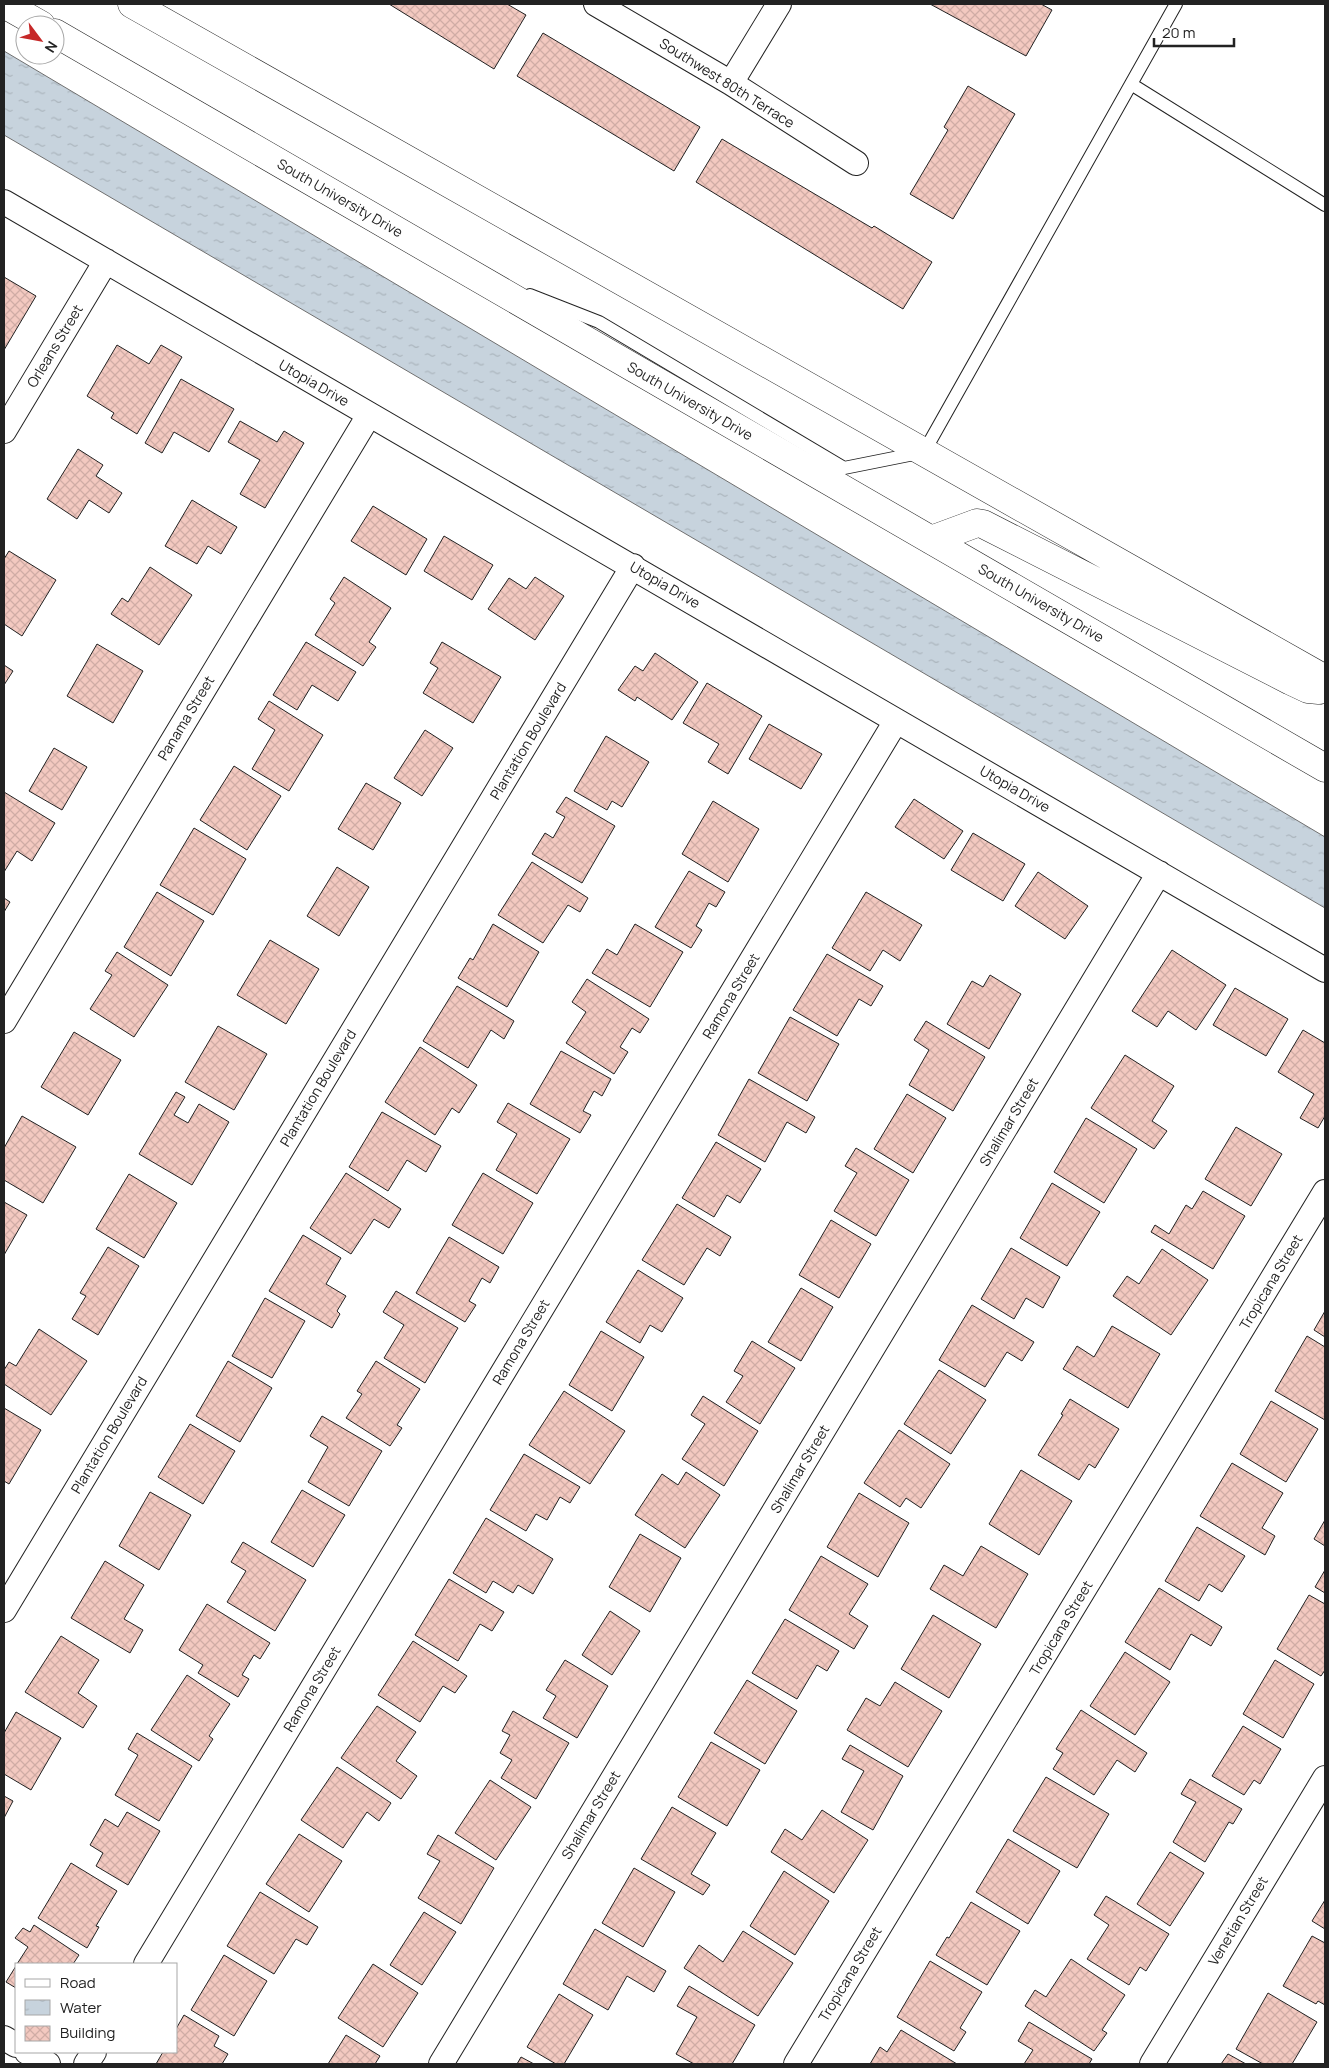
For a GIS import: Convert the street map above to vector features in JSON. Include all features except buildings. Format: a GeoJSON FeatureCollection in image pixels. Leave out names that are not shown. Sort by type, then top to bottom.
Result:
{"type":"FeatureCollection","features":[{"type":"Feature","properties":{"kind":"main road"},"geometry":{"type":"LineString","coordinates":[[4,4],[23,15]]}},
{"type":"Feature","properties":{"kind":"main road"},"geometry":{"type":"LineString","coordinates":[[132,4],[924,452],[1316,670]]}},
{"type":"Feature","properties":{"kind":"main road","name":"South University Drive"},"geometry":{"type":"LineString","coordinates":[[65,39],[1325,768]]}},
{"type":"Feature","properties":{"kind":"main road"},"geometry":{"type":"LineString","coordinates":[[931,540],[977,523],[983,524],[1291,681],[1308,689],[1325,691]]}},
{"type":"Feature","properties":{"kind":"street","name":"Southwest 80th Terrace"},"geometry":{"type":"LineString","coordinates":[[596,4],[731,83],[856,164]]}},
{"type":"Feature","properties":{"kind":"street"},"geometry":{"type":"LineString","coordinates":[[731,83],[779,4]]}},
{"type":"Feature","properties":{"kind":"street","name":"Utopia Drive"},"geometry":{"type":"LineString","coordinates":[[4,202],[1325,970]]}},
{"type":"Feature","properties":{"kind":"street","name":"Orleans Street"},"geometry":{"type":"LineString","coordinates":[[4,430],[106,261]]}},
{"type":"Feature","properties":{"kind":"street","name":"Panama Street"},"geometry":{"type":"LineString","coordinates":[[4,1021],[368,415]]}},
{"type":"Feature","properties":{"kind":"street","name":"Plantation Boulevard"},"geometry":{"type":"LineString","coordinates":[[4,1610],[633,566]]}},
{"type":"Feature","properties":{"kind":"street","name":"Ramona Street"},"geometry":{"type":"LineString","coordinates":[[147,1963],[896,721]]}},
{"type":"Feature","properties":{"kind":"street","name":"Shalimar Street"},"geometry":{"type":"LineString","coordinates":[[441,2064],[1159,873]]}},
{"type":"Feature","properties":{"kind":"street","name":"Tropicana Street"},"geometry":{"type":"LineString","coordinates":[[796,2064],[1325,1192]]}},
{"type":"Feature","properties":{"kind":"street","name":"Venetian Street"},"geometry":{"type":"LineString","coordinates":[[1152,2064],[1325,1778]]}},
{"type":"Feature","properties":{"kind":"street"},"geometry":{"type":"LineString","coordinates":[[4,2038],[15,2044]]}},
{"type":"Feature","properties":{"kind":"street"},"geometry":{"type":"LineString","coordinates":[[29,2053],[48,2064]]}},
{"type":"Feature","properties":{"kind":"street"},"geometry":{"type":"LineString","coordinates":[[86,2064],[93,2053]]}},
{"type":"Feature","properties":{"kind":"lane"},"geometry":{"type":"LineString","coordinates":[[454,264],[599,322],[844,468],[924,452],[1176,4]]}},
{"type":"Feature","properties":{"kind":"lane"},"geometry":{"type":"LineString","coordinates":[[1131,84],[1325,206]]}},
{"type":"Feature","properties":{"kind":"water"},"geometry":{"type":"Polygon","coordinates":[[[4,51],[15,58],[15,65],[28,65],[1325,837],[1325,908],[4,135],[4,51]]]}}]}
